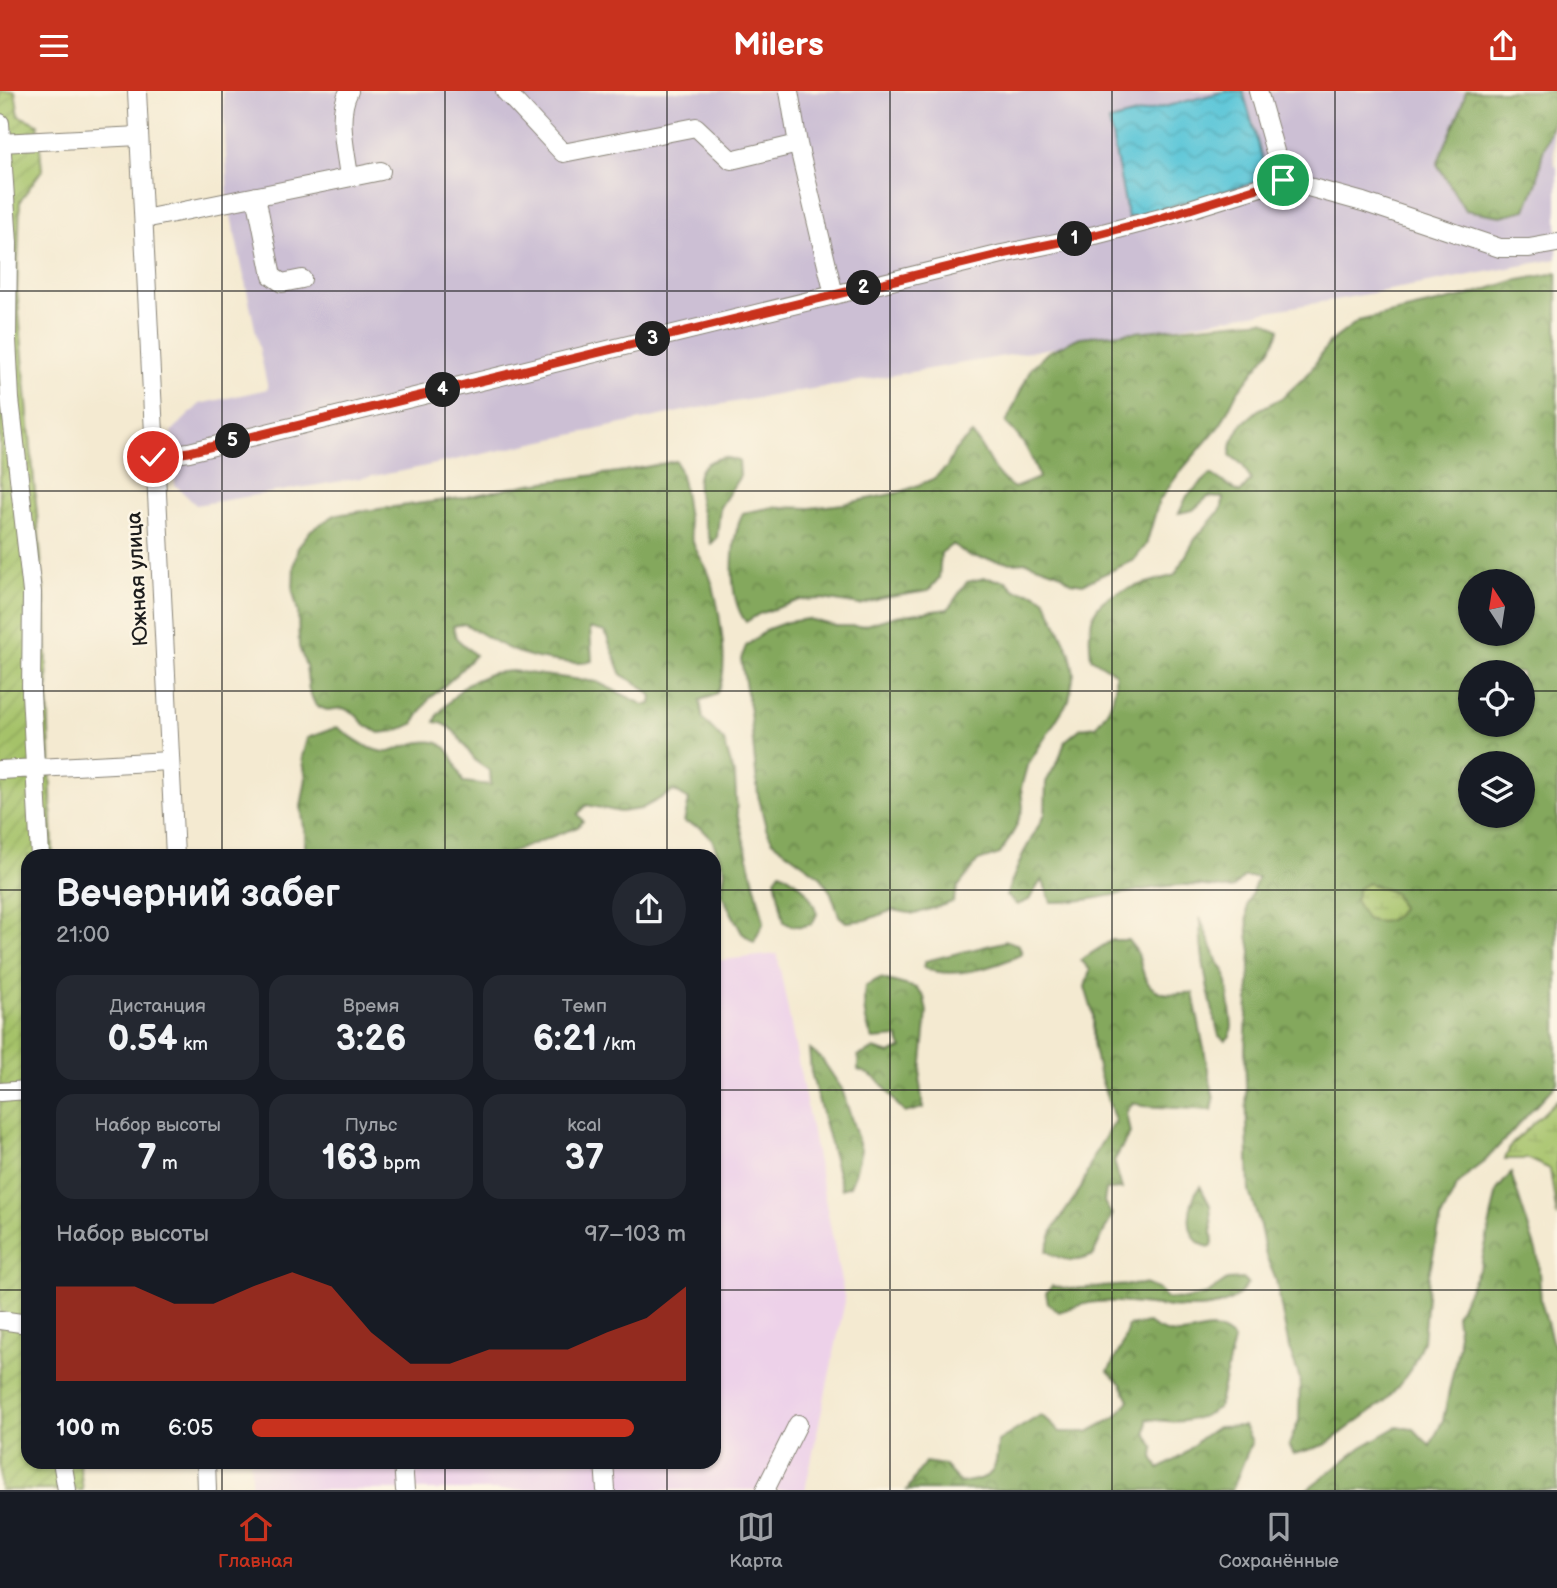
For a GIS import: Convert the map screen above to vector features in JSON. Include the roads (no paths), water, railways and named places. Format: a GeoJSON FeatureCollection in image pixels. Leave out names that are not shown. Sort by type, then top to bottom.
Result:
{"type":"FeatureCollection","features":[{"type":"Feature","properties":{"kind":"street","name":"Южная улица"},"geometry":{"type":"LineString","coordinates":[[136,91],[174,849]]}},
{"type":"Feature","properties":{"kind":"street"},"geometry":{"type":"LineString","coordinates":[[349,91],[342,114],[349,177]]}},
{"type":"Feature","properties":{"kind":"street"},"geometry":{"type":"LineString","coordinates":[[505,91],[563,153],[695,127],[731,160],[798,144]]}},
{"type":"Feature","properties":{"kind":"street"},"geometry":{"type":"LineString","coordinates":[[789,91],[798,144],[834,295]]}},
{"type":"Feature","properties":{"kind":"street"},"geometry":{"type":"LineString","coordinates":[[1258,91],[1283,180]]}},
{"type":"Feature","properties":{"kind":"street"},"geometry":{"type":"LineString","coordinates":[[0,123],[8,243],[7,339],[10,399],[32,592],[31,693],[40,849]]}},
{"type":"Feature","properties":{"kind":"street"},"geometry":{"type":"LineString","coordinates":[[1,142],[139,136]]}},
{"type":"Feature","properties":{"kind":"street"},"geometry":{"type":"LineString","coordinates":[[144,219],[381,170]]}},
{"type":"Feature","properties":{"kind":"street"},"geometry":{"type":"LineString","coordinates":[[153,457],[203,449],[1002,254],[1108,232],[1283,180],[1363,202],[1500,248],[1529,248],[1557,243]]}},
{"type":"Feature","properties":{"kind":"street"},"geometry":{"type":"LineString","coordinates":[[256,196],[272,275],[282,283],[302,279]]}},
{"type":"Feature","properties":{"kind":"street"},"geometry":{"type":"LineString","coordinates":[[0,770],[169,761]]}},
{"type":"Feature","properties":{"kind":"street"},"geometry":{"type":"LineString","coordinates":[[0,1092],[21,1090]]}},
{"type":"Feature","properties":{"kind":"street"},"geometry":{"type":"LineString","coordinates":[[0,1320],[21,1323]]}},
{"type":"Feature","properties":{"kind":"street"},"geometry":{"type":"LineString","coordinates":[[765,1490],[798,1424]]}},
{"type":"Feature","properties":{"kind":"street"},"geometry":{"type":"LineString","coordinates":[[63,1469],[67,1490]]}},
{"type":"Feature","properties":{"kind":"street"},"geometry":{"type":"LineString","coordinates":[[206,1469],[207,1490]]}},
{"type":"Feature","properties":{"kind":"street"},"geometry":{"type":"LineString","coordinates":[[404,1469],[405,1490]]}},
{"type":"Feature","properties":{"kind":"street"},"geometry":{"type":"LineString","coordinates":[[605,1469],[606,1490]]}},
{"type":"Feature","properties":{"kind":"water"},"geometry":{"type":"Polygon","coordinates":[[[1226,91],[1243,91],[1268,179],[1128,218],[1109,121],[1226,91]]]}}]}
